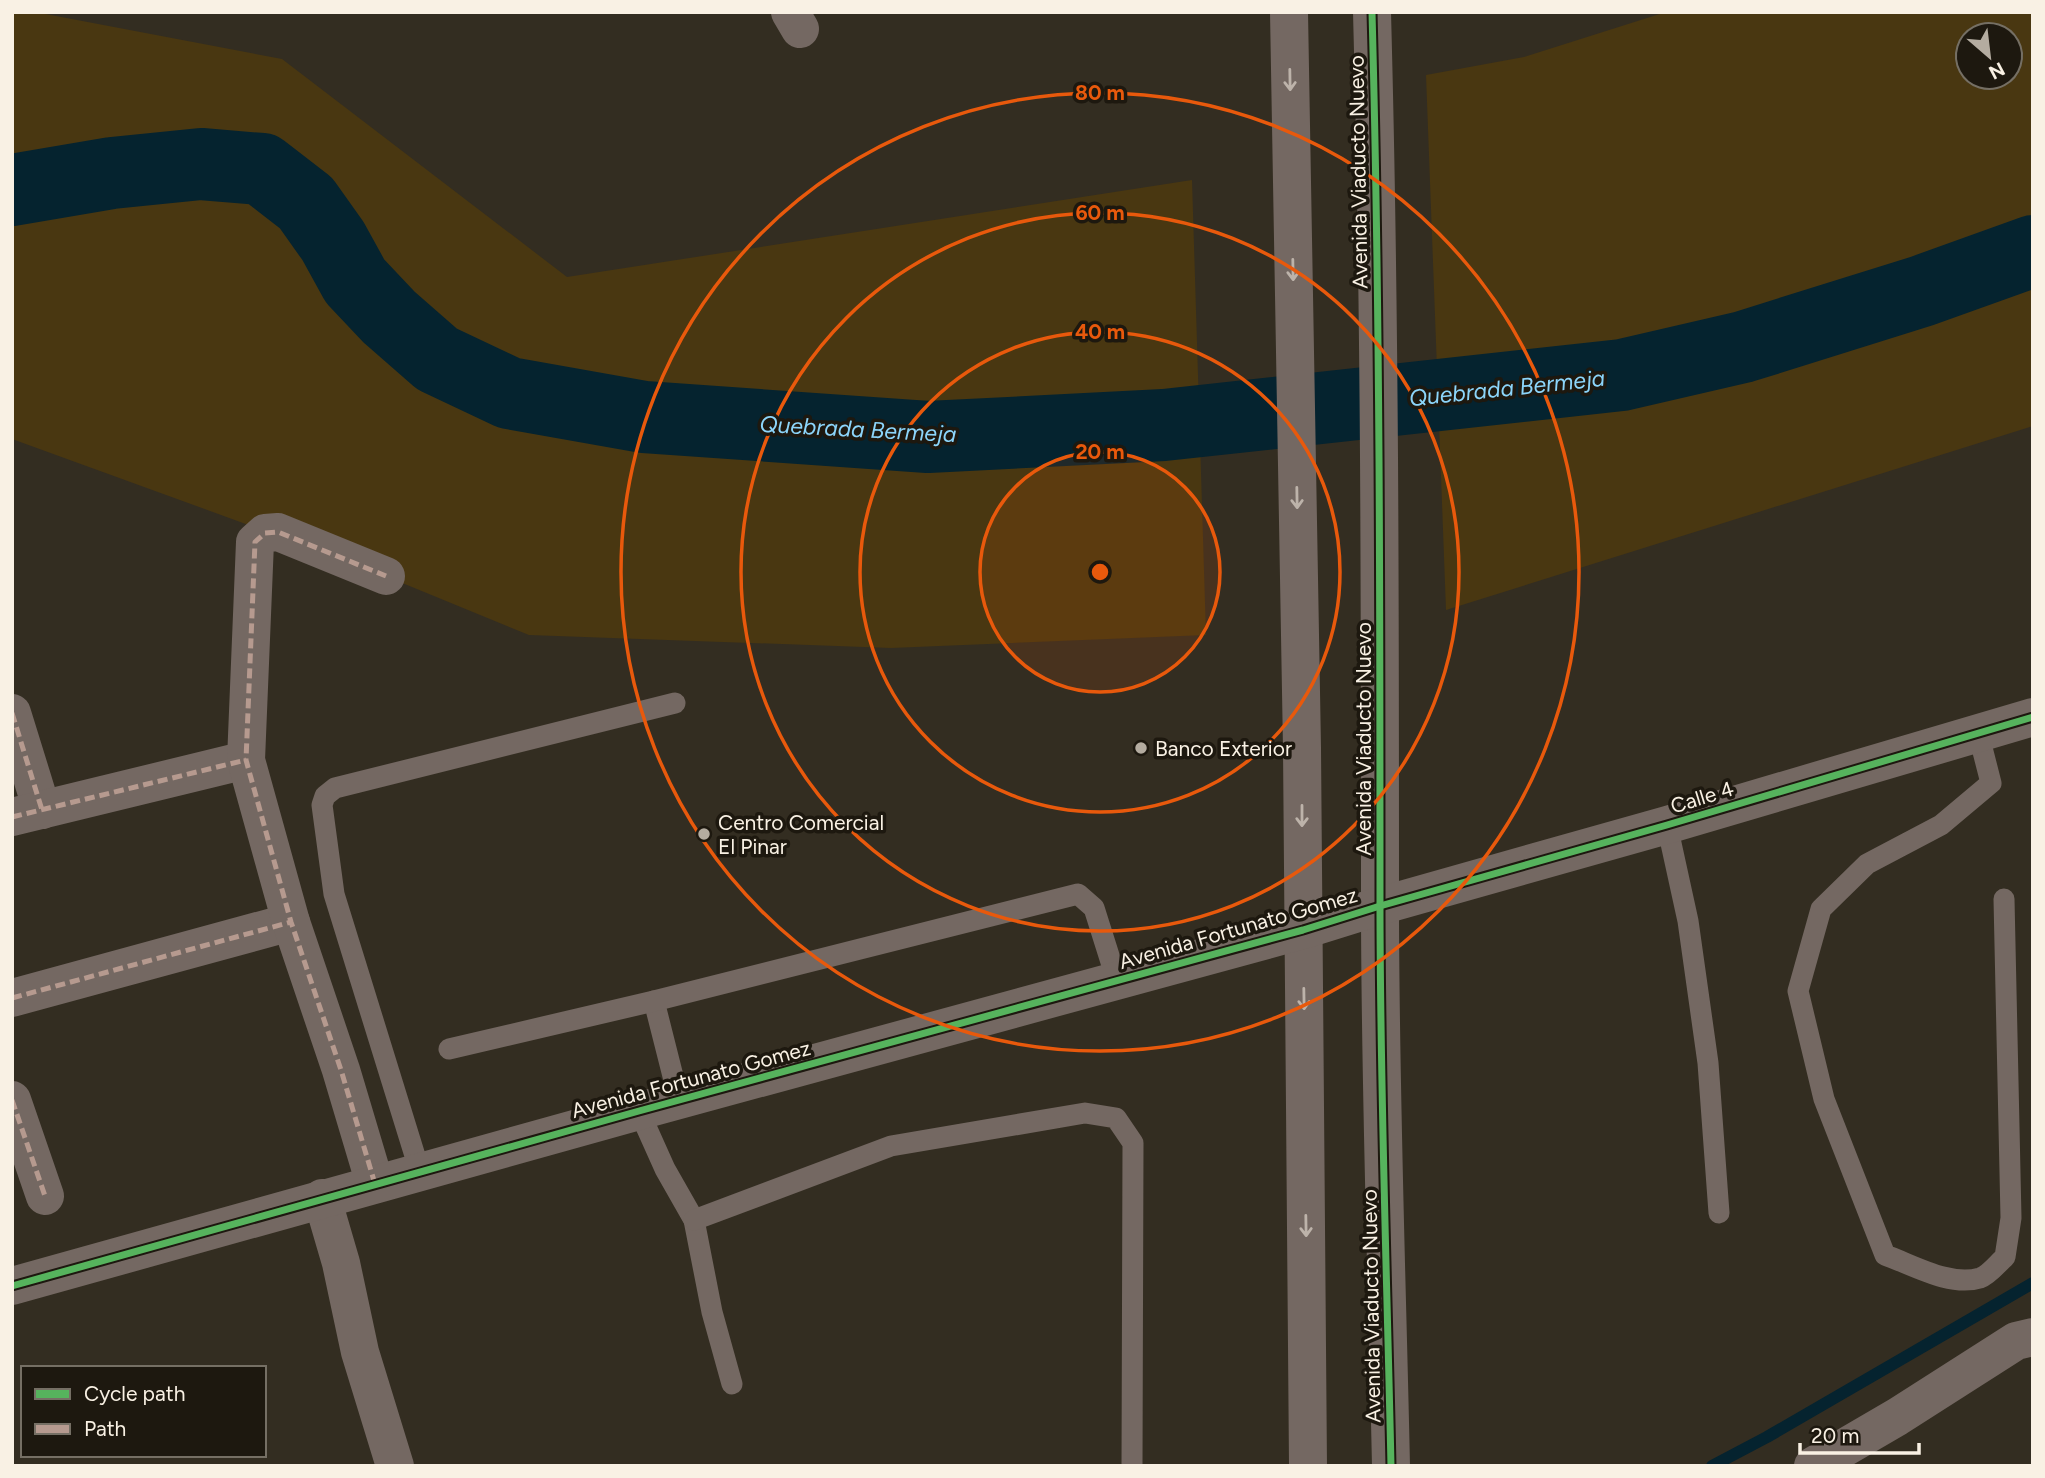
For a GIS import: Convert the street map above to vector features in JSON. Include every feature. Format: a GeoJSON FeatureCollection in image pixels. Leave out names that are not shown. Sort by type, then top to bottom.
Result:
{"type":"FeatureCollection","features":[{"type":"Feature","properties":{"kind":"street"},"geometry":{"type":"LineString","coordinates":[[1289,12],[1302,748],[1308,1466]]}},
{"type":"Feature","properties":{"kind":"street","name":"Avenida Viaducto Nuevo"},"geometry":{"type":"LineString","coordinates":[[1372,12],[1377,195],[1380,906],[1391,1466]]}},
{"type":"Feature","properties":{"kind":"street"},"geometry":{"type":"LineString","coordinates":[[375,1184],[341,1070],[291,922],[246,760],[255,542],[265,533],[278,532],[386,576]]}},
{"type":"Feature","properties":{"kind":"street"},"geometry":{"type":"LineString","coordinates":[[12,713],[27,814],[246,760]]}},
{"type":"Feature","properties":{"kind":"street","name":"Calle 4"},"geometry":{"type":"LineString","coordinates":[[1380,906],[2033,717]]}},
{"type":"Feature","properties":{"kind":"street","name":"Avenida Fortunato Gomez"},"geometry":{"type":"LineString","coordinates":[[12,1286],[322,1198],[1303,930],[1380,906]]}},
{"type":"Feature","properties":{"kind":"street"},"geometry":{"type":"LineString","coordinates":[[12,998],[291,922]]}},
{"type":"Feature","properties":{"kind":"street"},"geometry":{"type":"LineString","coordinates":[[12,1100],[45,1196]]}},
{"type":"Feature","properties":{"kind":"street"},"geometry":{"type":"LineString","coordinates":[[322,1198],[341,1263],[360,1352],[395,1466]]}},
{"type":"Feature","properties":{"kind":"street"},"geometry":{"type":"LineString","coordinates":[[1813,1466],[1897,1417],[2016,1341],[2033,1337]]}},
{"type":"Feature","properties":{"kind":"lane"},"geometry":{"type":"LineString","coordinates":[[420,1172],[334,894],[322,805],[325,796],[335,788],[676,703]]}},
{"type":"Feature","properties":{"kind":"lane"},"geometry":{"type":"LineString","coordinates":[[1978,732],[1991,783],[1941,825],[1867,864],[1821,909],[1798,991],[1824,1100],[1885,1255],[1962,1280],[1982,1277],[2005,1257],[2011,1218],[2004,899]]}},
{"type":"Feature","properties":{"kind":"lane"},"geometry":{"type":"LineString","coordinates":[[1667,825],[1688,921],[1708,1063],[1718,1213]]}},
{"type":"Feature","properties":{"kind":"lane"},"geometry":{"type":"LineString","coordinates":[[449,1049],[654,1001],[1078,894],[1094,908],[1117,981]]}},
{"type":"Feature","properties":{"kind":"lane"},"geometry":{"type":"LineString","coordinates":[[654,1001],[679,1100]]}},
{"type":"Feature","properties":{"kind":"lane"},"geometry":{"type":"LineString","coordinates":[[639,1111],[665,1169],[694,1220],[712,1312],[732,1384]]}},
{"type":"Feature","properties":{"kind":"lane"},"geometry":{"type":"LineString","coordinates":[[694,1220],[891,1146],[1085,1113],[1116,1118],[1133,1143],[1132,1466]]}},
{"type":"Feature","properties":{"kind":"shaded area"},"geometry":{"type":"Polygon","coordinates":[[[12,12],[35,12],[282,59],[567,277],[1192,180],[1206,635],[891,648],[529,635],[356,564],[12,439],[12,12]]]}},
{"type":"Feature","properties":{"kind":"shaded area"},"geometry":{"type":"Polygon","coordinates":[[[1666,12],[2033,12],[2033,426],[1446,610],[1426,75],[1524,57],[1666,12]]]}},
{"type":"Feature","properties":{"kind":"waterway","name":"Quebrada Bermeja"},"geometry":{"type":"LineString","coordinates":[[12,190],[112,173],[201,164],[262,169],[306,203],[333,241],[355,281],[389,317],[437,359],[509,393],[644,417],[928,437],[1164,425],[1622,375],[1743,347],[1922,291],[2033,251]]}},
{"type":"Feature","properties":{"kind":"waterway"},"geometry":{"type":"LineString","coordinates":[[1712,1466],[2033,1283]]}},
{"type":"Feature","properties":{"kind":"marked path"},"geometry":{"type":"LineString","coordinates":[[375,1184],[341,1070],[291,922],[246,760],[255,542],[265,533],[278,532],[386,576]]}},
{"type":"Feature","properties":{"kind":"marked path"},"geometry":{"type":"LineString","coordinates":[[12,713],[42,810]]}},
{"type":"Feature","properties":{"kind":"marked path"},"geometry":{"type":"LineString","coordinates":[[12,817],[246,760]]}},
{"type":"Feature","properties":{"kind":"marked path"},"geometry":{"type":"LineString","coordinates":[[12,998],[291,922]]}},
{"type":"Feature","properties":{"kind":"marked path"},"geometry":{"type":"LineString","coordinates":[[12,1100],[45,1196]]}},
{"type":"Feature","properties":{"kind":"cycle path"},"geometry":{"type":"LineString","coordinates":[[1372,12],[1380,569],[1381,1044],[1391,1466]]}},
{"type":"Feature","properties":{"kind":"cycle path"},"geometry":{"type":"LineString","coordinates":[[12,1286],[1303,930],[2033,717]]}},
{"type":"Feature","properties":{"kind":"place","name":"Banco Exterior"},"geometry":{"type":"Point","coordinates":[1141,748]}},
{"type":"Feature","properties":{"kind":"place","name":"Centro Comercial El Pinar"},"geometry":{"type":"Point","coordinates":[704,834]}}]}
